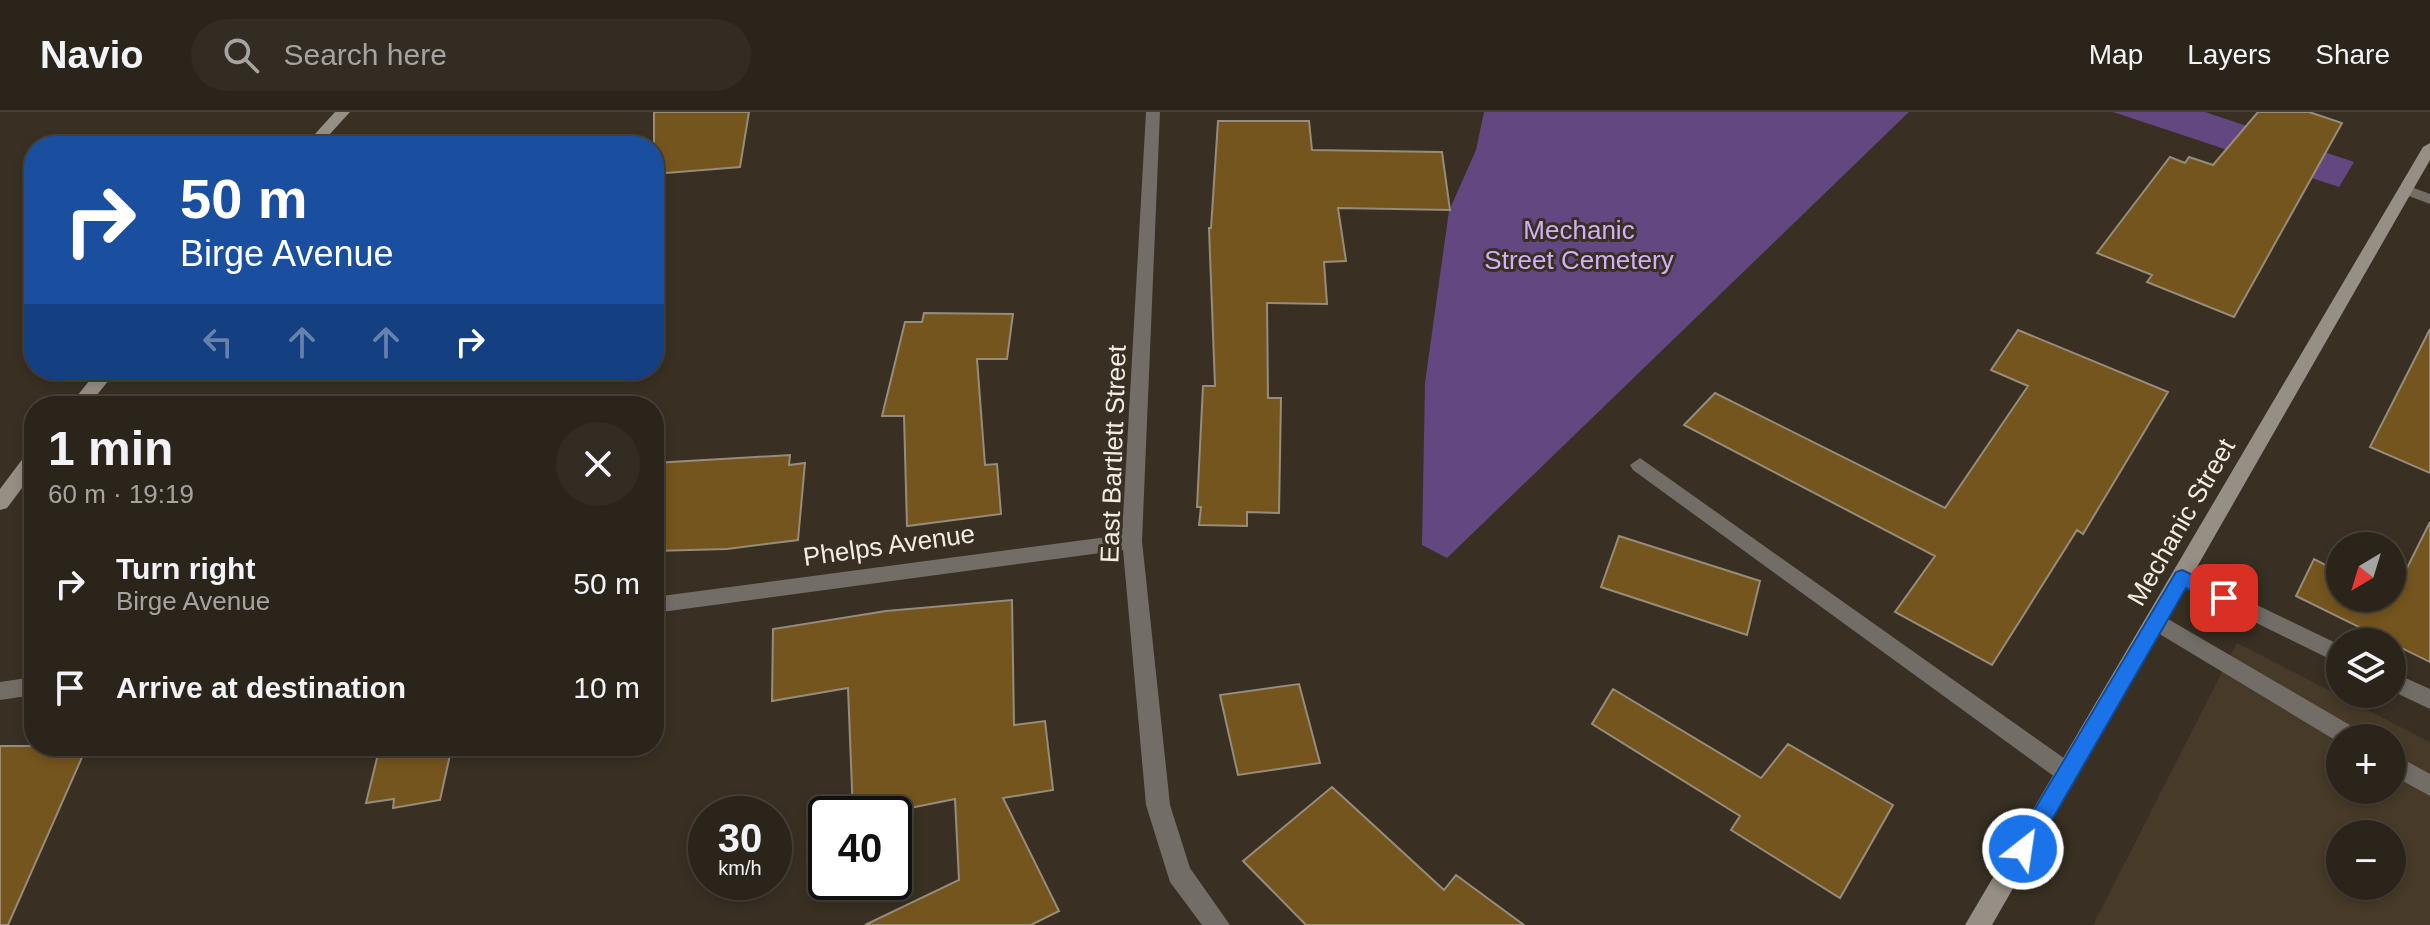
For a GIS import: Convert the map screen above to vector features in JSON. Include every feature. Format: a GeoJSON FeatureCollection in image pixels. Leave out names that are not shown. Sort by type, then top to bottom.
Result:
{"type":"FeatureCollection","features":[{"type":"Feature","properties":{"kind":"street"},"geometry":{"type":"LineString","coordinates":[[320,136],[342,112],[353,112]]}},
{"type":"Feature","properties":{"kind":"street","name":"East Bartlett Street"},"geometry":{"type":"LineString","coordinates":[[1153,112],[1132,541],[1158,805],[1179,874],[1217,925]]}},
{"type":"Feature","properties":{"kind":"street","name":"Mechanic Street"},"geometry":{"type":"LineString","coordinates":[[1978,925],[2430,147]]}},
{"type":"Feature","properties":{"kind":"street"},"geometry":{"type":"LineString","coordinates":[[2406,190],[2430,199]]}},
{"type":"Feature","properties":{"kind":"street"},"geometry":{"type":"LineString","coordinates":[[86,396],[100,380]]}},
{"type":"Feature","properties":{"kind":"street"},"geometry":{"type":"LineString","coordinates":[[1640,465],[2067,773]]}},
{"type":"Feature","properties":{"kind":"street"},"geometry":{"type":"LineString","coordinates":[[0,503],[24,471]]}},
{"type":"Feature","properties":{"kind":"street","name":"Phelps Avenue"},"geometry":{"type":"LineString","coordinates":[[664,604],[1132,541]]}},
{"type":"Feature","properties":{"kind":"street"},"geometry":{"type":"LineString","coordinates":[[2182,577],[2326,648]]}},
{"type":"Feature","properties":{"kind":"street"},"geometry":{"type":"LineString","coordinates":[[2156,621],[2244,670],[2330,724]]}},
{"type":"Feature","properties":{"kind":"street"},"geometry":{"type":"LineString","coordinates":[[0,691],[24,687]]}},
{"type":"Feature","properties":{"kind":"street"},"geometry":{"type":"LineString","coordinates":[[2406,688],[2430,700]]}},
{"type":"Feature","properties":{"kind":"street"},"geometry":{"type":"LineString","coordinates":[[2406,771],[2430,786]]}},
{"type":"Feature","properties":{"kind":"shaded area"},"geometry":{"type":"Polygon","coordinates":[[[2237,643],[2326,689],[2326,708],[2364,708],[2395,724],[2326,724],[2326,804],[2406,804],[2406,730],[2430,742],[2430,925],[2093,925],[2237,643]]]}},
{"type":"Feature","properties":{"kind":"green space","name":"Mechanic Street Cemetery"},"geometry":{"type":"Polygon","coordinates":[[[1484,112],[1909,112],[1447,558],[1422,545],[1425,383],[1449,211],[1476,150],[1484,112]]]}},
{"type":"Feature","properties":{"kind":"green space"},"geometry":{"type":"Polygon","coordinates":[[[2113,112],[2205,112],[2354,162],[2339,187],[2113,112]]]}},
{"type":"Feature","properties":{"kind":"building"},"geometry":{"type":"Polygon","coordinates":[[[654,112],[749,112],[740,167],[664,173],[664,136],[654,136],[654,112]]]}},
{"type":"Feature","properties":{"kind":"building"},"geometry":{"type":"Polygon","coordinates":[[[2258,112],[2309,112],[2342,123],[2234,317],[2147,282],[2152,275],[2097,253],[2170,157],[2185,163],[2189,157],[2213,165],[2258,112]]]}},
{"type":"Feature","properties":{"kind":"building"},"geometry":{"type":"Polygon","coordinates":[[[1218,121],[1309,121],[1312,150],[1442,152],[1450,210],[1338,208],[1346,261],[1324,262],[1327,304],[1267,303],[1268,398],[1281,398],[1279,513],[1247,512],[1247,526],[1199,525],[1201,507],[1197,507],[1203,386],[1215,386],[1209,228],[1218,121]]]}},
{"type":"Feature","properties":{"kind":"building"},"geometry":{"type":"Polygon","coordinates":[[[924,313],[1013,314],[1007,359],[977,359],[985,465],[997,464],[1001,514],[907,526],[904,416],[882,416],[905,322],[922,322],[924,313]]]}},
{"type":"Feature","properties":{"kind":"building"},"geometry":{"type":"Polygon","coordinates":[[[2430,329],[2430,473],[2370,447],[2430,329]]]}},
{"type":"Feature","properties":{"kind":"building"},"geometry":{"type":"Polygon","coordinates":[[[2018,330],[2168,392],[2083,534],[2077,530],[1992,665],[1895,612],[1935,556],[1684,425],[1715,393],[1945,508],[2028,386],[1991,370],[2018,330]]]}},
{"type":"Feature","properties":{"kind":"building"},"geometry":{"type":"Polygon","coordinates":[[[790,455],[789,465],[805,463],[798,540],[727,549],[664,551],[664,462],[790,455]]]}},
{"type":"Feature","properties":{"kind":"building"},"geometry":{"type":"Polygon","coordinates":[[[2430,522],[2430,662],[2406,650],[2406,628],[2361,628],[2328,612],[2406,612],[2406,570],[2430,522]]]}},
{"type":"Feature","properties":{"kind":"building"},"geometry":{"type":"Polygon","coordinates":[[[1619,536],[1760,581],[1747,635],[1601,587],[1619,536]]]}},
{"type":"Feature","properties":{"kind":"building"},"geometry":{"type":"Polygon","coordinates":[[[2314,559],[2326,565],[2326,611],[2296,596],[2314,559]]]}},
{"type":"Feature","properties":{"kind":"building"},"geometry":{"type":"Polygon","coordinates":[[[1012,600],[1014,725],[1045,721],[1053,790],[1003,798],[1059,911],[1031,925],[865,925],[959,880],[955,799],[912,808],[912,796],[852,796],[848,688],[772,701],[773,629],[886,611],[1012,600]]]}},
{"type":"Feature","properties":{"kind":"building"},"geometry":{"type":"Polygon","coordinates":[[[1299,684],[1320,763],[1238,775],[1220,695],[1299,684]]]}},
{"type":"Feature","properties":{"kind":"building"},"geometry":{"type":"Polygon","coordinates":[[[1613,689],[1761,778],[1788,744],[1893,805],[1840,898],[1731,830],[1740,816],[1592,724],[1613,689]]]}},
{"type":"Feature","properties":{"kind":"building"},"geometry":{"type":"Polygon","coordinates":[[[0,746],[24,746],[24,756],[83,756],[8,925],[0,925],[0,746]]]}},
{"type":"Feature","properties":{"kind":"building"},"geometry":{"type":"Polygon","coordinates":[[[378,756],[450,756],[440,800],[393,808],[394,799],[366,803],[378,756]]]}},
{"type":"Feature","properties":{"kind":"building"},"geometry":{"type":"Polygon","coordinates":[[[1332,787],[1444,890],[1456,875],[1524,925],[1306,925],[1243,861],[1332,787]]]}},
{"type":"Feature","properties":{"kind":"route"},"geometry":{"type":"LineString","coordinates":[[2023,849],[2182,577],[2224,598]]}}]}
